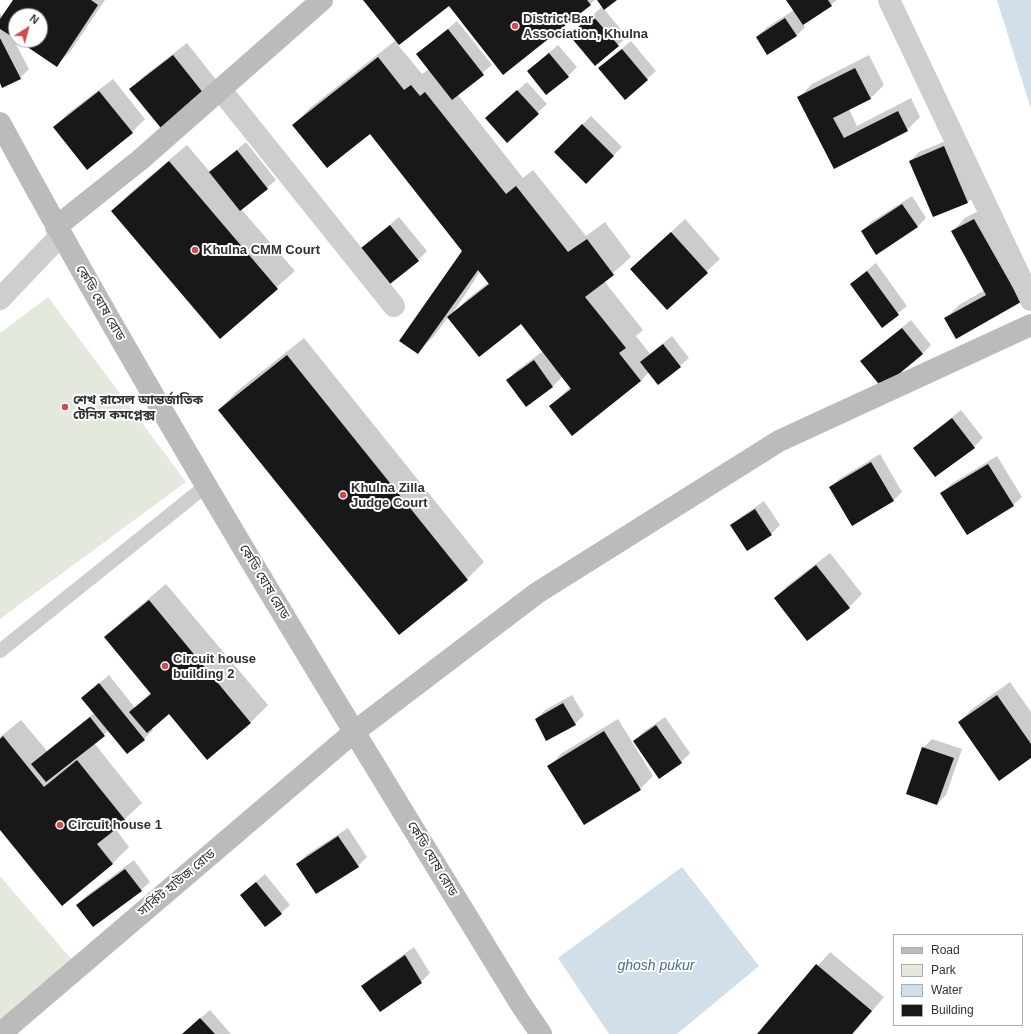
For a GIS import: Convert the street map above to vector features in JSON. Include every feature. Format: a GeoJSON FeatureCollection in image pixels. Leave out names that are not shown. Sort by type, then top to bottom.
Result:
{"type":"FeatureCollection","features":[{"type":"Feature","properties":{"kind":"street"},"geometry":{"type":"LineString","coordinates":[[0,299],[59,231],[322,0]]}},
{"type":"Feature","properties":{"kind":"street"},"geometry":{"type":"LineString","coordinates":[[889,0],[1031,300]]}},
{"type":"Feature","properties":{"kind":"street"},"geometry":{"type":"LineString","coordinates":[[220,89],[394,306]]}},
{"type":"Feature","properties":{"kind":"street","name":"কেডি ঘোষ রোড"},"geometry":{"type":"LineString","coordinates":[[0,123],[59,231],[207,485],[354,732],[520,1003],[541,1034]]}},
{"type":"Feature","properties":{"kind":"street","name":"সার্কিট হাউজ রোড"},"geometry":{"type":"LineString","coordinates":[[0,1034],[354,732],[537,593],[779,441],[1031,325]]}},
{"type":"Feature","properties":{"kind":"lane"},"geometry":{"type":"LineString","coordinates":[[0,651],[207,485]]}},
{"type":"Feature","properties":{"kind":"green space","name":"শেখ রাসেল আন্তর্জাতিক টেনিস কমপ্লেক্স"},"geometry":{"type":"Polygon","coordinates":[[[48,297],[186,482],[0,619],[0,333],[48,297]]]}},
{"type":"Feature","properties":{"kind":"green space"},"geometry":{"type":"Polygon","coordinates":[[[0,876],[73,961],[0,1023],[0,876]]]}},
{"type":"Feature","properties":{"kind":"water"},"geometry":{"type":"Polygon","coordinates":[[[997,0],[1031,0],[1031,109],[997,0]]]}},
{"type":"Feature","properties":{"kind":"water","name":"ghosh pukur"},"geometry":{"type":"Polygon","coordinates":[[[682,867],[759,966],[677,1034],[609,1034],[558,958],[682,867]]]}},
{"type":"Feature","properties":{"kind":"building"},"geometry":{"type":"Polygon","coordinates":[[[13,0],[91,0],[98,5],[57,67],[29,48],[48,48],[48,8],[8,8],[8,34],[0,29],[0,19],[13,0]]]}},
{"type":"Feature","properties":{"kind":"building","name":"District Bar Association, Khulna"},"geometry":{"type":"Polygon","coordinates":[[[363,0],[587,0],[591,5],[503,75],[449,6],[399,45],[363,0]]]}},
{"type":"Feature","properties":{"kind":"building"},"geometry":{"type":"Polygon","coordinates":[[[597,0],[617,0],[604,10],[597,0]]]}},
{"type":"Feature","properties":{"kind":"building"},"geometry":{"type":"Polygon","coordinates":[[[786,0],[828,0],[832,6],[803,25],[786,0]]]}},
{"type":"Feature","properties":{"kind":"building"},"geometry":{"type":"Polygon","coordinates":[[[592,15],[619,46],[595,66],[569,35],[592,15]]]}},
{"type":"Feature","properties":{"kind":"building"},"geometry":{"type":"Polygon","coordinates":[[[785,18],[797,36],[767,55],[756,37],[785,18]]]}},
{"type":"Feature","properties":{"kind":"building"},"geometry":{"type":"Polygon","coordinates":[[[448,29],[484,75],[452,100],[416,54],[448,29]]]}},
{"type":"Feature","properties":{"kind":"building"},"geometry":{"type":"Polygon","coordinates":[[[0,38],[21,79],[2,88],[0,83],[0,38]]]}},
{"type":"Feature","properties":{"kind":"building"},"geometry":{"type":"Polygon","coordinates":[[[622,49],[648,80],[625,100],[598,68],[622,49]]]}},
{"type":"Feature","properties":{"kind":"building"},"geometry":{"type":"Polygon","coordinates":[[[549,53],[569,77],[546,95],[527,71],[549,53]]]}},
{"type":"Feature","properties":{"kind":"building"},"geometry":{"type":"Polygon","coordinates":[[[173,55],[208,99],[165,133],[129,89],[173,55]]]}},
{"type":"Feature","properties":{"kind":"building"},"geometry":{"type":"Polygon","coordinates":[[[378,57],[404,90],[411,85],[420,96],[425,92],[506,194],[516,186],[568,252],[587,239],[614,275],[585,297],[626,348],[619,353],[641,381],[572,436],[549,406],[571,389],[521,324],[479,357],[447,317],[489,284],[478,270],[418,354],[399,341],[462,251],[370,134],[327,168],[292,125],[378,57]]]}},
{"type":"Feature","properties":{"kind":"building"},"geometry":{"type":"Polygon","coordinates":[[[855,68],[871,99],[833,118],[844,138],[898,111],[908,131],[834,169],[797,97],[855,68]]]}},
{"type":"Feature","properties":{"kind":"building"},"geometry":{"type":"Polygon","coordinates":[[[517,90],[539,114],[507,143],[485,118],[517,90]]]}},
{"type":"Feature","properties":{"kind":"building"},"geometry":{"type":"Polygon","coordinates":[[[99,91],[133,133],[87,170],[53,127],[99,91]]]}},
{"type":"Feature","properties":{"kind":"building"},"geometry":{"type":"Polygon","coordinates":[[[582,124],[614,156],[586,184],[554,152],[582,124]]]}},
{"type":"Feature","properties":{"kind":"building"},"geometry":{"type":"Polygon","coordinates":[[[944,146],[968,203],[933,217],[909,161],[944,146]]]}},
{"type":"Feature","properties":{"kind":"building"},"geometry":{"type":"Polygon","coordinates":[[[237,150],[268,189],[240,211],[209,172],[237,150]]]}},
{"type":"Feature","properties":{"kind":"building","name":"Khulna CMM Court"},"geometry":{"type":"Polygon","coordinates":[[[169,161],[278,289],[220,339],[111,211],[169,161]]]}},
{"type":"Feature","properties":{"kind":"building"},"geometry":{"type":"Polygon","coordinates":[[[902,204],[918,227],[876,255],[861,231],[902,204]]]}},
{"type":"Feature","properties":{"kind":"building"},"geometry":{"type":"Polygon","coordinates":[[[974,219],[1021,302],[956,339],[944,318],[986,295],[951,231],[974,219]]]}},
{"type":"Feature","properties":{"kind":"building"},"geometry":{"type":"Polygon","coordinates":[[[390,225],[419,261],[390,284],[361,248],[390,225]]]}},
{"type":"Feature","properties":{"kind":"building"},"geometry":{"type":"Polygon","coordinates":[[[671,232],[708,273],[667,310],[630,269],[671,232]]]}},
{"type":"Feature","properties":{"kind":"building"},"geometry":{"type":"Polygon","coordinates":[[[867,271],[899,315],[882,328],[850,284],[867,271]]]}},
{"type":"Feature","properties":{"kind":"building"},"geometry":{"type":"Polygon","coordinates":[[[902,328],[923,354],[882,388],[860,361],[902,328]]]}},
{"type":"Feature","properties":{"kind":"building"},"geometry":{"type":"Polygon","coordinates":[[[663,344],[681,367],[658,385],[640,362],[663,344]]]}},
{"type":"Feature","properties":{"kind":"building","name":"Khulna Zilla Judge Court"},"geometry":{"type":"Polygon","coordinates":[[[287,355],[468,580],[399,635],[218,410],[287,355]]]}},
{"type":"Feature","properties":{"kind":"building"},"geometry":{"type":"Polygon","coordinates":[[[534,360],[553,387],[526,407],[506,380],[534,360]]]}},
{"type":"Feature","properties":{"kind":"building"},"geometry":{"type":"Polygon","coordinates":[[[952,418],[975,448],[935,477],[913,448],[952,418]]]}},
{"type":"Feature","properties":{"kind":"building"},"geometry":{"type":"Polygon","coordinates":[[[871,462],[894,501],[852,526],[829,487],[871,462]]]}},
{"type":"Feature","properties":{"kind":"building"},"geometry":{"type":"Polygon","coordinates":[[[988,464],[1014,506],[967,535],[940,493],[988,464]]]}},
{"type":"Feature","properties":{"kind":"building"},"geometry":{"type":"Polygon","coordinates":[[[755,509],[772,535],[747,551],[730,525],[755,509]]]}},
{"type":"Feature","properties":{"kind":"building"},"geometry":{"type":"Polygon","coordinates":[[[816,565],[850,608],[807,641],[774,598],[816,565]]]}},
{"type":"Feature","properties":{"kind":"building","name":"Circuit house building 2"},"geometry":{"type":"Polygon","coordinates":[[[149,600],[251,723],[207,760],[169,714],[147,733],[129,712],[151,694],[104,637],[149,600]]]}},
{"type":"Feature","properties":{"kind":"building"},"geometry":{"type":"Polygon","coordinates":[[[99,683],[145,740],[127,754],[81,698],[99,683]]]}},
{"type":"Feature","properties":{"kind":"building"},"geometry":{"type":"Polygon","coordinates":[[[997,695],[1031,744],[1031,758],[999,781],[958,722],[997,695]]]}},
{"type":"Feature","properties":{"kind":"building"},"geometry":{"type":"Polygon","coordinates":[[[563,703],[576,725],[546,741],[535,719],[563,703]]]}},
{"type":"Feature","properties":{"kind":"building"},"geometry":{"type":"Polygon","coordinates":[[[90,717],[105,736],[46,782],[31,764],[90,717]]]}},
{"type":"Feature","properties":{"kind":"building"},"geometry":{"type":"Polygon","coordinates":[[[656,725],[682,763],[659,779],[633,741],[656,725]]]}},
{"type":"Feature","properties":{"kind":"building"},"geometry":{"type":"Polygon","coordinates":[[[604,731],[641,790],[584,825],[547,766],[604,731]]]}},
{"type":"Feature","properties":{"kind":"building","name":"Circuit house 1"},"geometry":{"type":"Polygon","coordinates":[[[3,736],[44,787],[77,760],[126,821],[97,844],[113,864],[62,906],[0,830],[0,739],[3,736]]]}},
{"type":"Feature","properties":{"kind":"building"},"geometry":{"type":"Polygon","coordinates":[[[922,747],[954,758],[937,805],[906,794],[922,747]]]}},
{"type":"Feature","properties":{"kind":"building"},"geometry":{"type":"Polygon","coordinates":[[[338,836],[359,867],[316,894],[296,864],[338,836]]]}},
{"type":"Feature","properties":{"kind":"building"},"geometry":{"type":"Polygon","coordinates":[[[125,869],[142,891],[93,927],[76,905],[125,869]]]}},
{"type":"Feature","properties":{"kind":"building"},"geometry":{"type":"Polygon","coordinates":[[[256,882],[282,914],[265,927],[240,895],[256,882]]]}},
{"type":"Feature","properties":{"kind":"building"},"geometry":{"type":"Polygon","coordinates":[[[405,955],[422,983],[380,1012],[361,986],[405,955]]]}},
{"type":"Feature","properties":{"kind":"building"},"geometry":{"type":"Polygon","coordinates":[[[816,964],[872,1011],[852,1034],[757,1034],[816,964]]]}},
{"type":"Feature","properties":{"kind":"building"},"geometry":{"type":"Polygon","coordinates":[[[200,1018],[215,1034],[182,1034],[200,1018]]]}},
{"type":"Feature","properties":{"kind":"place","name":"District Bar Association, Khulna"},"geometry":{"type":"Point","coordinates":[515,26]}},
{"type":"Feature","properties":{"kind":"place","name":"Khulna CMM Court"},"geometry":{"type":"Point","coordinates":[195,250]}},
{"type":"Feature","properties":{"kind":"place","name":"শেখ রাসেল আন্তর্জাতিক টেনিস কমপ্লেক্স"},"geometry":{"type":"Point","coordinates":[65,407]}},
{"type":"Feature","properties":{"kind":"place","name":"Khulna Zilla Judge Court"},"geometry":{"type":"Point","coordinates":[343,495]}},
{"type":"Feature","properties":{"kind":"place","name":"Circuit house building 2"},"geometry":{"type":"Point","coordinates":[165,666]}},
{"type":"Feature","properties":{"kind":"place","name":"Circuit house 1"},"geometry":{"type":"Point","coordinates":[60,825]}}]}
